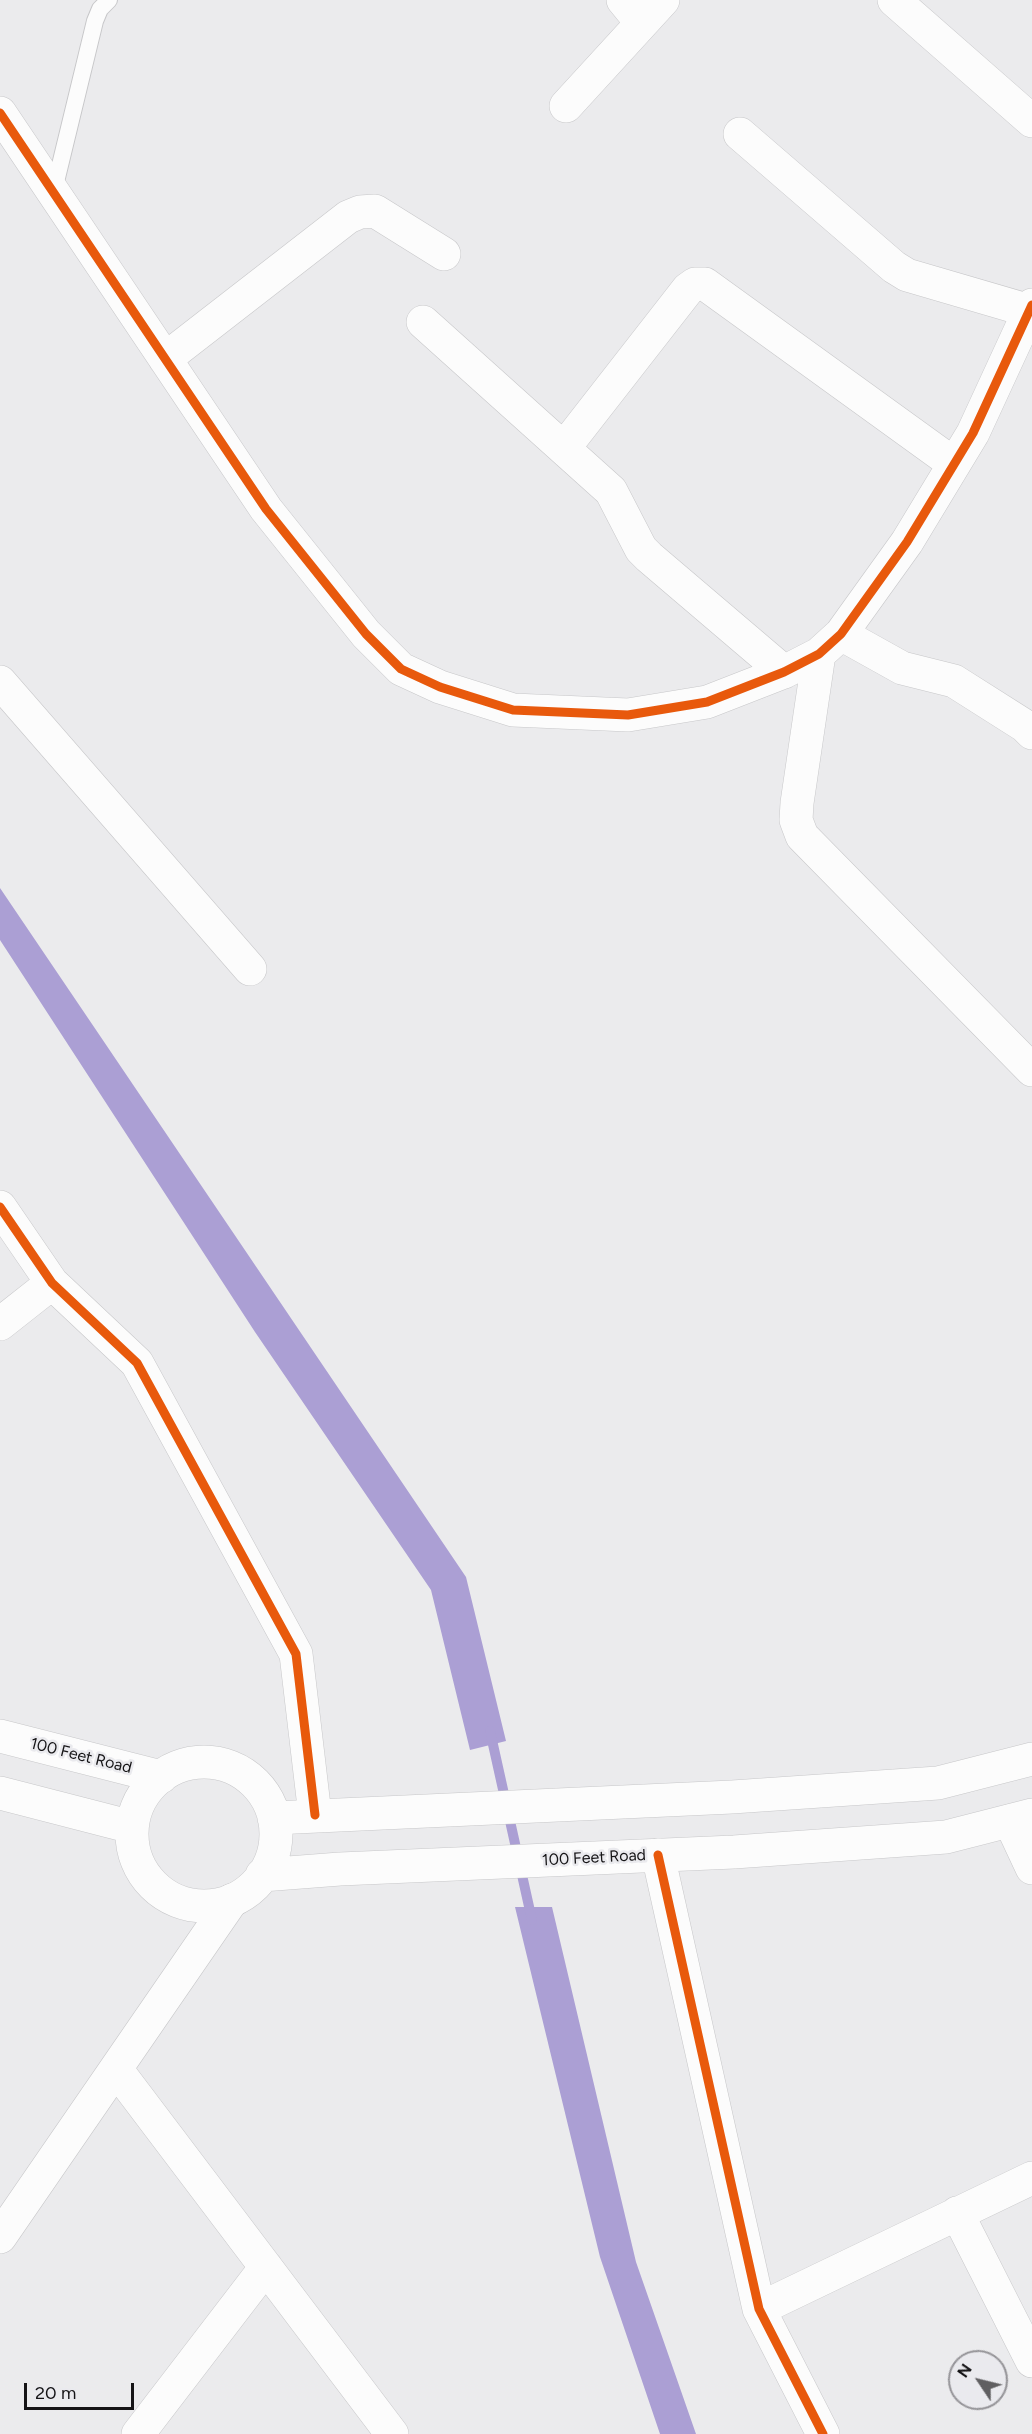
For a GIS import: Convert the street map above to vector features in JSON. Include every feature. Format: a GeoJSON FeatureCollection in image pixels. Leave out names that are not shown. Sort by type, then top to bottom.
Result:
{"type":"FeatureCollection","features":[{"type":"Feature","properties":{"kind":"street"},"geometry":{"type":"LineString","coordinates":[[894,0],[1032,121]]}},
{"type":"Feature","properties":{"kind":"street"},"geometry":{"type":"LineString","coordinates":[[566,106],[643,7]]}},
{"type":"Feature","properties":{"kind":"street"},"geometry":{"type":"LineString","coordinates":[[0,112],[266,509],[366,634],[401,669],[440,687],[513,710],[628,716],[706,702],[784,672],[830,644],[907,542],[973,433],[1031,308],[907,274],[894,267],[740,134]]}},
{"type":"Feature","properties":{"kind":"street"},"geometry":{"type":"LineString","coordinates":[[165,359],[348,217],[360,212],[375,211],[444,254]]}},
{"type":"Feature","properties":{"kind":"street"},"geometry":{"type":"LineString","coordinates":[[564,448],[688,290],[696,284],[705,284],[954,464]]}},
{"type":"Feature","properties":{"kind":"street"},"geometry":{"type":"LineString","coordinates":[[423,322],[616,497],[641,549],[649,558],[784,672]]}},
{"type":"Feature","properties":{"kind":"street"},"geometry":{"type":"LineString","coordinates":[[830,644],[872,653],[902,668],[954,681],[1032,733]]}},
{"type":"Feature","properties":{"kind":"street"},"geometry":{"type":"LineString","coordinates":[[830,644],[797,803],[796,820],[802,836],[1032,1070]]}},
{"type":"Feature","properties":{"kind":"street"},"geometry":{"type":"LineString","coordinates":[[0,682],[250,969]]}},
{"type":"Feature","properties":{"kind":"street"},"geometry":{"type":"LineString","coordinates":[[0,1207],[52,1283],[137,1363],[296,1654],[315,1815]]}},
{"type":"Feature","properties":{"kind":"street"},"geometry":{"type":"LineString","coordinates":[[0,1324],[52,1283]]}},
{"type":"Feature","properties":{"kind":"street","name":"100 Feet Road"},"geometry":{"type":"LineString","coordinates":[[0,1736],[161,1776]]}},
{"type":"Feature","properties":{"kind":"street"},"geometry":{"type":"LineString","coordinates":[[274,1818],[653,1801],[938,1783],[1032,1759]]}},
{"type":"Feature","properties":{"kind":"street","name":"100 Feet Road"},"geometry":{"type":"LineString","coordinates":[[197,1762],[218,1763],[238,1770],[254,1782],[267,1798],[274,1818],[275,1838],[272,1858],[262,1875],[249,1890],[232,1900],[213,1906],[193,1905],[174,1900],[157,1889],[144,1875],[135,1855],[132,1827],[135,1813],[144,1794],[161,1776],[177,1767],[197,1762]]}},
{"type":"Feature","properties":{"kind":"street"},"geometry":{"type":"LineString","coordinates":[[0,1793],[132,1827]]}},
{"type":"Feature","properties":{"kind":"street"},"geometry":{"type":"LineString","coordinates":[[1021,1818],[1032,1868]]}},
{"type":"Feature","properties":{"kind":"street","name":"100 Feet Road"},"geometry":{"type":"LineString","coordinates":[[262,1875],[340,1869],[734,1852],[946,1837],[1021,1818]]}},
{"type":"Feature","properties":{"kind":"street"},"geometry":{"type":"LineString","coordinates":[[658,1855],[759,2309],[823,2434]]}},
{"type":"Feature","properties":{"kind":"street"},"geometry":{"type":"LineString","coordinates":[[1,2233],[232,1900]]}},
{"type":"Feature","properties":{"kind":"street"},"geometry":{"type":"LineString","coordinates":[[116,2069],[392,2434]]}},
{"type":"Feature","properties":{"kind":"street"},"geometry":{"type":"LineString","coordinates":[[759,2309],[1032,2178]]}},
{"type":"Feature","properties":{"kind":"street"},"geometry":{"type":"LineString","coordinates":[[957,2214],[1032,2361]]}},
{"type":"Feature","properties":{"kind":"street"},"geometry":{"type":"LineString","coordinates":[[138,2434],[266,2267]]}},
{"type":"Feature","properties":{"kind":"lane"},"geometry":{"type":"LineString","coordinates":[[54,190],[95,21],[100,9],[109,0]]}},
{"type":"Feature","properties":{"kind":"shaded area"},"geometry":{"type":"Polygon","coordinates":[[[0,888],[466,1577],[506,1741],[470,1750],[431,1590],[255,1332],[0,940],[0,888]]]}},
{"type":"Feature","properties":{"kind":"shaded area"},"geometry":{"type":"Polygon","coordinates":[[[515,1907],[552,1907],[636,2262],[696,2434],[660,2434],[600,2257],[515,1907]]]}},
{"type":"Feature","properties":{"kind":"waterway"},"geometry":{"type":"LineString","coordinates":[[490,1731],[532,1920]]}},
{"type":"Feature","properties":{"kind":"cycle path"},"geometry":{"type":"LineString","coordinates":[[0,113],[266,509],[366,634],[401,669],[440,687],[513,710],[628,715],[707,702],[784,672],[819,654],[841,634],[907,542],[973,433],[1032,305]]}},
{"type":"Feature","properties":{"kind":"cycle path"},"geometry":{"type":"LineString","coordinates":[[0,1207],[52,1283],[137,1363],[296,1654],[315,1815]]}},
{"type":"Feature","properties":{"kind":"cycle path"},"geometry":{"type":"LineString","coordinates":[[658,1855],[759,2309],[823,2434]]}}]}
